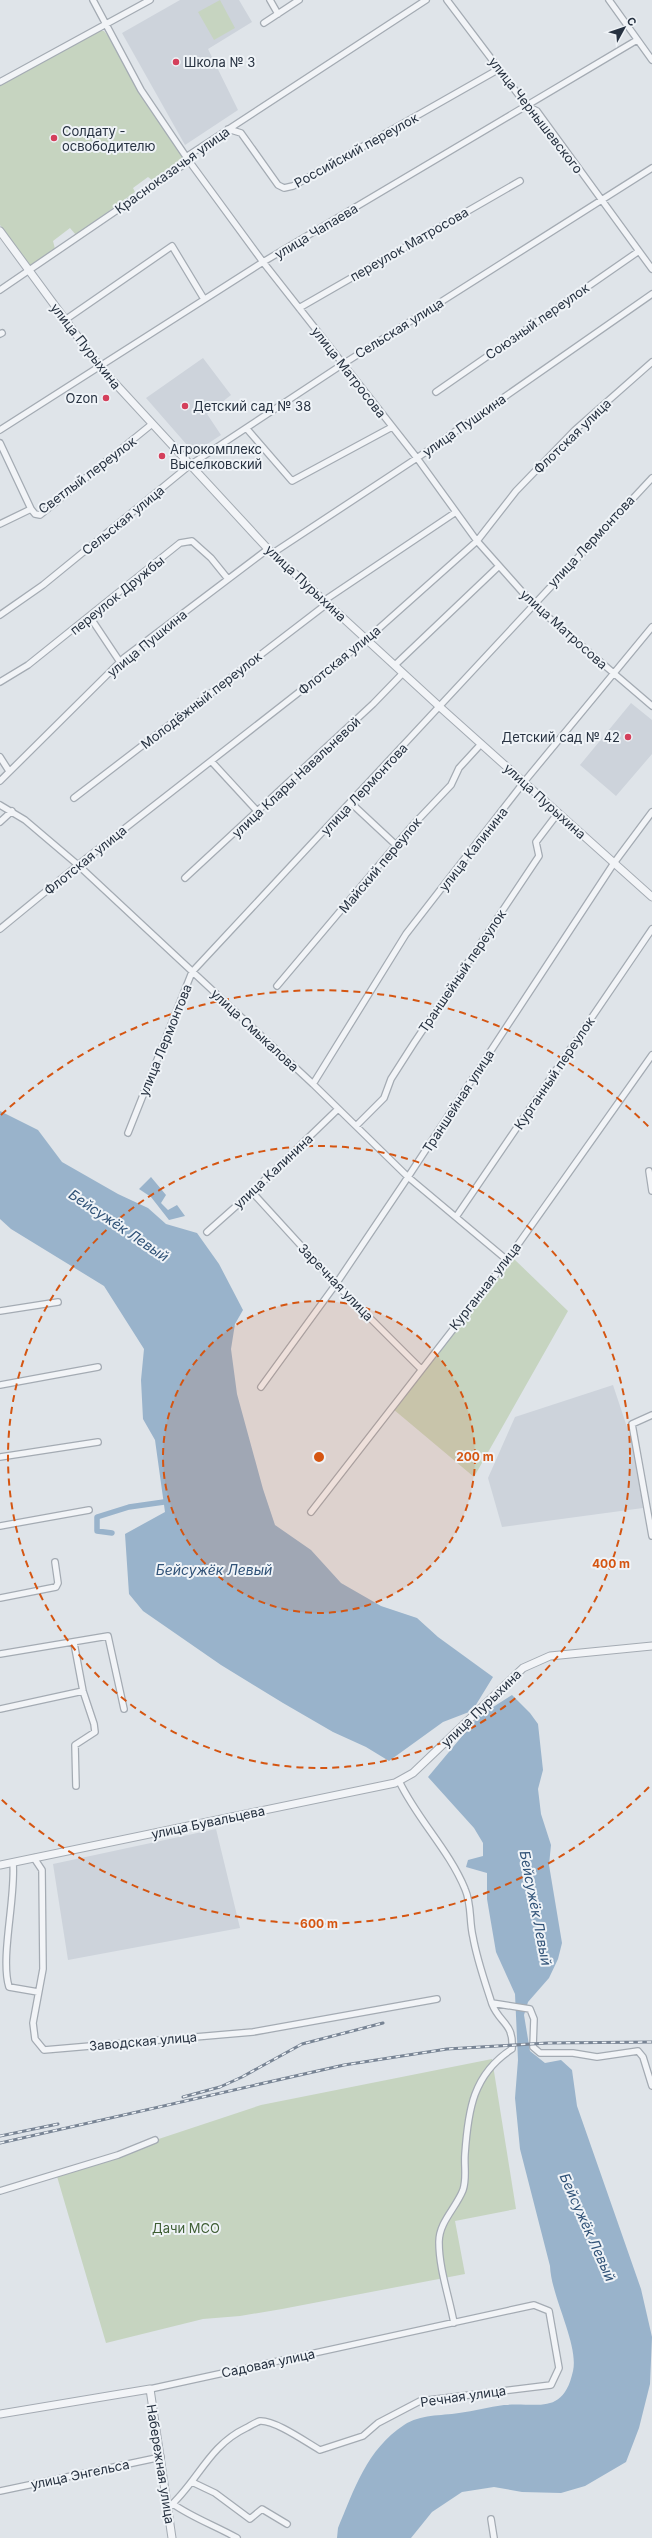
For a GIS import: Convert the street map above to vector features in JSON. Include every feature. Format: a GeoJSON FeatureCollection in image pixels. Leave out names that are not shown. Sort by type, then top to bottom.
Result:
{"type":"FeatureCollection","features":[{"type":"Feature","properties":{"kind":"street","name":"улица Матросова"},"geometry":{"type":"LineString","coordinates":[[93,0],[105,26],[141,90],[189,162],[263,262],[416,458],[477,541],[533,604],[652,706]]}},
{"type":"Feature","properties":{"kind":"street"},"geometry":{"type":"LineString","coordinates":[[0,82],[105,26],[150,0]]}},
{"type":"Feature","properties":{"kind":"street"},"geometry":{"type":"LineString","coordinates":[[270,0],[278,14]]}},
{"type":"Feature","properties":{"kind":"street"},"geometry":{"type":"LineString","coordinates":[[264,23],[299,0]]}},
{"type":"Feature","properties":{"kind":"street","name":"Красноказачья улица"},"geometry":{"type":"LineString","coordinates":[[0,290],[189,162],[189,155],[426,0]]}},
{"type":"Feature","properties":{"kind":"street","name":"улица Чернышевского"},"geometry":{"type":"LineString","coordinates":[[447,0],[527,106],[537,111],[652,269]]}},
{"type":"Feature","properties":{"kind":"street"},"geometry":{"type":"LineString","coordinates":[[609,0],[652,60]]}},
{"type":"Feature","properties":{"kind":"street","name":"улица Чапаева"},"geometry":{"type":"LineString","coordinates":[[0,430],[100,368],[263,262],[637,40]]}},
{"type":"Feature","properties":{"kind":"street","name":"Российский переулок"},"geometry":{"type":"LineString","coordinates":[[228,130],[241,133],[278,185],[284,188],[293,186],[499,69]]}},
{"type":"Feature","properties":{"kind":"street","name":"Сельская улица"},"geometry":{"type":"LineString","coordinates":[[0,615],[43,585],[190,465],[247,429],[343,364],[652,168]]}},
{"type":"Feature","properties":{"kind":"street","name":"переулок Матросова"},"geometry":{"type":"LineString","coordinates":[[299,308],[520,181]]}},
{"type":"Feature","properties":{"kind":"street","name":"улица Пурыхина"},"geometry":{"type":"LineString","coordinates":[[0,231],[100,368],[270,551],[327,601],[441,708],[652,897]]}},
{"type":"Feature","properties":{"kind":"street"},"geometry":{"type":"LineString","coordinates":[[65,320],[172,246],[204,299]]}},
{"type":"Feature","properties":{"kind":"street","name":"Союзный переулок"},"geometry":{"type":"LineString","coordinates":[[436,392],[639,251]]}},
{"type":"Feature","properties":{"kind":"street","name":"улица Пушкина"},"geometry":{"type":"LineString","coordinates":[[0,781],[120,662],[228,579],[416,458],[652,294]]}},
{"type":"Feature","properties":{"kind":"street","name":"Флотская улица"},"geometry":{"type":"LineString","coordinates":[[0,929],[78,865],[367,639],[477,541],[516,491],[575,430],[652,362]]}},
{"type":"Feature","properties":{"kind":"street","name":"Светлый переулок"},"geometry":{"type":"LineString","coordinates":[[0,524],[31,509],[35,514],[40,515],[152,424]]}},
{"type":"Feature","properties":{"kind":"street"},"geometry":{"type":"LineString","coordinates":[[247,429],[292,481],[392,427]]}},
{"type":"Feature","properties":{"kind":"street"},"geometry":{"type":"LineString","coordinates":[[0,443],[31,509]]}},
{"type":"Feature","properties":{"kind":"street","name":"улица Лермонтова"},"geometry":{"type":"LineString","coordinates":[[128,1133],[192,972],[441,708],[533,604],[652,478]]}},
{"type":"Feature","properties":{"kind":"street","name":"Молодёжный переулок"},"geometry":{"type":"LineString","coordinates":[[74,798],[327,601],[456,512]]}},
{"type":"Feature","properties":{"kind":"street","name":"переулок Дружбы"},"geometry":{"type":"LineString","coordinates":[[0,682],[28,665],[186,540],[192,541],[198,546],[228,579]]}},
{"type":"Feature","properties":{"kind":"street"},"geometry":{"type":"LineString","coordinates":[[395,665],[499,566]]}},
{"type":"Feature","properties":{"kind":"street"},"geometry":{"type":"LineString","coordinates":[[90,617],[120,662]]}},
{"type":"Feature","properties":{"kind":"street","name":"улица Калинина"},"geometry":{"type":"LineString","coordinates":[[313,1084],[406,934],[524,782],[652,627]]}},
{"type":"Feature","properties":{"kind":"street","name":"улица Клары Навальневой"},"geometry":{"type":"LineString","coordinates":[[185,878],[379,699],[403,673]]}},
{"type":"Feature","properties":{"kind":"street","name":"Майский переулок"},"geometry":{"type":"LineString","coordinates":[[277,986],[396,845],[451,785],[458,768],[481,744]]}},
{"type":"Feature","properties":{"kind":"street"},"geometry":{"type":"LineString","coordinates":[[0,757],[10,771]]}},
{"type":"Feature","properties":{"kind":"street"},"geometry":{"type":"LineString","coordinates":[[211,760],[258,812]]}},
{"type":"Feature","properties":{"kind":"street"},"geometry":{"type":"LineString","coordinates":[[351,803],[396,845]]}},
{"type":"Feature","properties":{"kind":"street","name":"улица Смыкалова"},"geometry":{"type":"LineString","coordinates":[[0,805],[12,811],[78,865],[313,1084],[408,1177],[507,1260]]}},
{"type":"Feature","properties":{"kind":"street"},"geometry":{"type":"LineString","coordinates":[[0,822],[12,811]]}},
{"type":"Feature","properties":{"kind":"street","name":"Траншейный переулок"},"geometry":{"type":"LineString","coordinates":[[356,1126],[384,1098],[392,1079],[414,1043],[539,856],[536,842],[558,812]]}},
{"type":"Feature","properties":{"kind":"street","name":"Траншейная улица"},"geometry":{"type":"LineString","coordinates":[[261,1387],[336,1284],[614,863],[652,812]]}},
{"type":"Feature","properties":{"kind":"street","name":"Курганный переулок"},"geometry":{"type":"LineString","coordinates":[[456,1217],[652,929]]}},
{"type":"Feature","properties":{"kind":"street","name":"Курганная улица"},"geometry":{"type":"LineString","coordinates":[[310,1512],[421,1368],[507,1260],[652,1055]]}},
{"type":"Feature","properties":{"kind":"street","name":"улица Калинина"},"geometry":{"type":"LineString","coordinates":[[207,1232],[252,1192],[338,1109]]}},
{"type":"Feature","properties":{"kind":"street"},"geometry":{"type":"LineString","coordinates":[[649,1171],[652,1191]]}},
{"type":"Feature","properties":{"kind":"street","name":"Заречная улица"},"geometry":{"type":"LineString","coordinates":[[252,1192],[336,1284],[421,1368]]}},
{"type":"Feature","properties":{"kind":"street"},"geometry":{"type":"LineString","coordinates":[[0,1312],[58,1302]]}},
{"type":"Feature","properties":{"kind":"street"},"geometry":{"type":"LineString","coordinates":[[0,1385],[98,1367]]}},
{"type":"Feature","properties":{"kind":"street"},"geometry":{"type":"LineString","coordinates":[[652,1415],[632,1424],[652,1536]]}},
{"type":"Feature","properties":{"kind":"street"},"geometry":{"type":"LineString","coordinates":[[0,1458],[98,1442]]}},
{"type":"Feature","properties":{"kind":"street"},"geometry":{"type":"LineString","coordinates":[[0,1526],[89,1510]]}},
{"type":"Feature","properties":{"kind":"street"},"geometry":{"type":"LineString","coordinates":[[0,1598],[56,1586],[58,1578],[55,1562]]}},
{"type":"Feature","properties":{"kind":"street"},"geometry":{"type":"LineString","coordinates":[[0,1654],[74,1643],[108,1636],[124,1709]]}},
{"type":"Feature","properties":{"kind":"street"},"geometry":{"type":"LineString","coordinates":[[74,1643],[83,1691],[94,1724],[94,1732],[75,1745],[76,1786]]}},
{"type":"Feature","properties":{"kind":"street","name":"улица Пурыхина"},"geometry":{"type":"LineString","coordinates":[[413,1773],[523,1668],[550,1656],[652,1646]]}},
{"type":"Feature","properties":{"kind":"street"},"geometry":{"type":"LineString","coordinates":[[0,1709],[83,1691]]}},
{"type":"Feature","properties":{"kind":"street","name":"улица Бувальцева"},"geometry":{"type":"LineString","coordinates":[[0,1865],[399,1781],[413,1773]]}},
{"type":"Feature","properties":{"kind":"street"},"geometry":{"type":"LineString","coordinates":[[399,1781],[408,1801],[444,1852],[465,1889],[470,1904],[476,1952],[492,2003],[513,2035],[512,2049],[501,2056],[476,2086],[466,2139],[466,2174],[463,2189],[440,2233],[442,2274],[454,2323]]}},
{"type":"Feature","properties":{"kind":"street","name":"Заводская улица"},"geometry":{"type":"LineString","coordinates":[[34,1858],[42,1870],[43,1969],[33,2023],[35,2039],[44,2050],[253,2032],[437,1999]]}},
{"type":"Feature","properties":{"kind":"street"},"geometry":{"type":"LineString","coordinates":[[14,1863],[4,1955],[4,1978],[9,1987],[38,1992]]}},
{"type":"Feature","properties":{"kind":"street"},"geometry":{"type":"LineString","coordinates":[[492,2003],[530,2008],[534,2019],[533,2047],[540,2053],[573,2053],[597,2057],[638,2052],[643,2057],[652,2086]]}},
{"type":"Feature","properties":{"kind":"street"},"geometry":{"type":"LineString","coordinates":[[0,2191],[118,2155],[156,2140]]}},
{"type":"Feature","properties":{"kind":"street","name":"Садовая улица"},"geometry":{"type":"LineString","coordinates":[[0,2414],[150,2389],[534,2305],[549,2311],[558,2368],[551,2384]]}},
{"type":"Feature","properties":{"kind":"street","name":"Речная улица"},"geometry":{"type":"LineString","coordinates":[[171,2506],[192,2482],[210,2454],[232,2434],[260,2421],[274,2424],[320,2450],[363,2436],[378,2424],[420,2401],[551,2384]]}},
{"type":"Feature","properties":{"kind":"street","name":"Набережная улица"},"geometry":{"type":"LineString","coordinates":[[150,2389],[171,2506],[172,2538]]}},
{"type":"Feature","properties":{"kind":"street","name":"улица Энгельса"},"geometry":{"type":"LineString","coordinates":[[0,2491],[161,2457]]}},
{"type":"Feature","properties":{"kind":"street"},"geometry":{"type":"LineString","coordinates":[[192,2482],[215,2492],[250,2519],[262,2509],[287,2524]]}},
{"type":"Feature","properties":{"kind":"street"},"geometry":{"type":"LineString","coordinates":[[171,2506],[190,2516],[216,2526],[237,2538]]}},
{"type":"Feature","properties":{"kind":"street"},"geometry":{"type":"LineString","coordinates":[[491,2519],[494,2538]]}},
{"type":"Feature","properties":{"kind":"shaded area","name":"Школа № 3"},"geometry":{"type":"Polygon","coordinates":[[[180,0],[239,0],[252,22],[208,49],[238,110],[185,145],[122,33],[180,0]]]}},
{"type":"Feature","properties":{"kind":"shaded area","name":"Детский сад № 38"},"geometry":{"type":"Polygon","coordinates":[[[203,358],[231,395],[207,414],[221,435],[194,453],[146,398],[203,358]]]}},
{"type":"Feature","properties":{"kind":"shaded area","name":"Детский сад № 42"},"geometry":{"type":"Polygon","coordinates":[[[631,703],[652,720],[652,754],[616,796],[580,765],[631,703]]]}},
{"type":"Feature","properties":{"kind":"shaded area"},"geometry":{"type":"Polygon","coordinates":[[[613,1385],[633,1445],[643,1508],[502,1527],[488,1478],[515,1417],[613,1385]]]}},
{"type":"Feature","properties":{"kind":"shaded area"},"geometry":{"type":"Polygon","coordinates":[[[216,1829],[240,1928],[68,1960],[53,1864],[216,1829]]]}},
{"type":"Feature","properties":{"kind":"green space"},"geometry":{"type":"Polygon","coordinates":[[[220,0],[235,28],[214,40],[198,12],[220,0]]]}},
{"type":"Feature","properties":{"kind":"green space"},"geometry":{"type":"Polygon","coordinates":[[[99,31],[104,31],[108,36],[144,101],[185,159],[152,180],[148,177],[133,188],[135,192],[76,235],[70,228],[53,241],[55,249],[30,266],[0,225],[0,86],[99,31]]]}},
{"type":"Feature","properties":{"kind":"green space"},"geometry":{"type":"Polygon","coordinates":[[[514,1259],[568,1311],[474,1477],[393,1409],[514,1259]]]}},
{"type":"Feature","properties":{"kind":"green space","name":"Дачи МСО"},"geometry":{"type":"Polygon","coordinates":[[[492,2059],[516,2209],[455,2221],[465,2274],[282,2309],[240,2316],[203,2319],[106,2343],[56,2173],[261,2105],[492,2059]]]}},
{"type":"Feature","properties":{"kind":"water","name":"Бейсужёк Левый"},"geometry":{"type":"Polygon","coordinates":[[[0,1111],[38,1130],[62,1162],[118,1194],[148,1208],[166,1224],[197,1233],[219,1264],[243,1310],[235,1324],[231,1349],[237,1394],[263,1489],[275,1525],[311,1550],[341,1583],[381,1606],[417,1618],[438,1637],[493,1677],[474,1708],[469,1712],[443,1722],[389,1761],[366,1747],[333,1732],[221,1665],[143,1611],[129,1594],[125,1534],[165,1512],[155,1440],[143,1419],[141,1380],[144,1349],[104,1286],[11,1229],[0,1219],[0,1111]]]}},
{"type":"Feature","properties":{"kind":"water"},"geometry":{"type":"Polygon","coordinates":[[[151,1177],[166,1195],[161,1203],[168,1210],[177,1205],[185,1216],[169,1220],[151,1197],[139,1189],[151,1177]]]}},
{"type":"Feature","properties":{"kind":"water","name":"Бейсужёк Левый"},"geometry":{"type":"Polygon","coordinates":[[[512,1695],[530,1713],[538,1724],[543,1770],[538,1789],[541,1814],[551,1845],[549,1865],[562,1943],[558,1959],[549,1978],[528,2002],[524,2015],[530,2051],[545,2063],[561,2060],[572,2070],[577,2106],[641,2289],[652,2337],[650,2384],[639,2428],[626,2462],[585,2486],[561,2493],[522,2492],[494,2487],[462,2492],[432,2512],[411,2538],[337,2538],[338,2528],[363,2471],[380,2446],[404,2425],[410,2421],[424,2417],[504,2405],[548,2404],[556,2401],[563,2395],[569,2385],[573,2371],[574,2360],[569,2334],[555,2291],[520,2149],[515,2098],[518,2060],[515,1994],[496,1952],[487,1899],[487,1873],[466,1867],[468,1860],[483,1856],[483,1843],[474,1828],[428,1777],[479,1716],[512,1695]]]}},
{"type":"Feature","properties":{"kind":"waterway"},"geometry":{"type":"LineString","coordinates":[[112,1533],[97,1531],[97,1517],[129,1507],[164,1502]]}},
{"type":"Feature","properties":{"kind":"railway"},"geometry":{"type":"LineString","coordinates":[[183,2097],[220,2087],[242,2077],[302,2044],[383,2023]]}},
{"type":"Feature","properties":{"kind":"railway"},"geometry":{"type":"LineString","coordinates":[[0,2143],[344,2065],[447,2049],[548,2043],[652,2042]]}},
{"type":"Feature","properties":{"kind":"railway"},"geometry":{"type":"LineString","coordinates":[[0,2136],[58,2124]]}},
{"type":"Feature","properties":{"kind":"place","name":"Школа № 3"},"geometry":{"type":"Point","coordinates":[176,62]}},
{"type":"Feature","properties":{"kind":"place","name":"Солдату - освободителю"},"geometry":{"type":"Point","coordinates":[54,138]}},
{"type":"Feature","properties":{"kind":"place","name":"Ozon"},"geometry":{"type":"Point","coordinates":[106,398]}},
{"type":"Feature","properties":{"kind":"place","name":"Детский сад № 38"},"geometry":{"type":"Point","coordinates":[185,406]}},
{"type":"Feature","properties":{"kind":"place","name":"Агрокомплекс Выселковский"},"geometry":{"type":"Point","coordinates":[162,456]}},
{"type":"Feature","properties":{"kind":"place","name":"Детский сад № 42"},"geometry":{"type":"Point","coordinates":[628,737]}}]}
